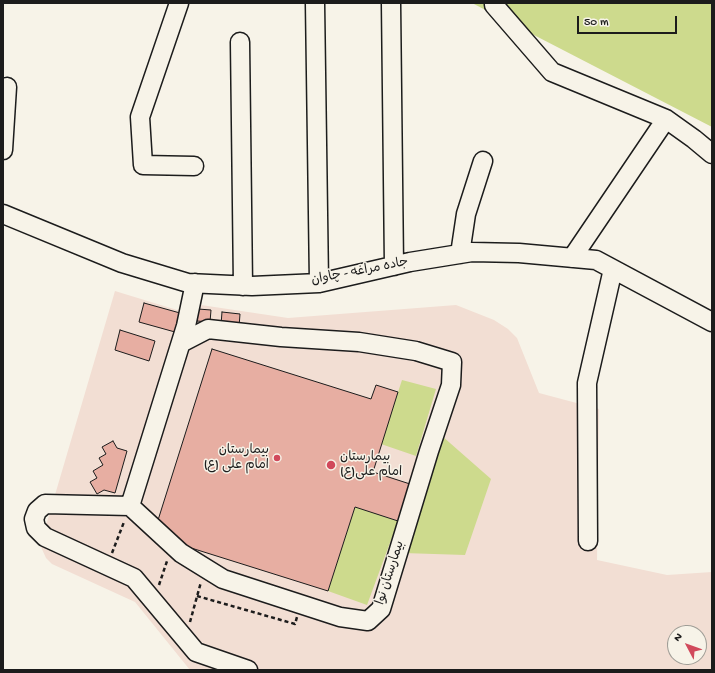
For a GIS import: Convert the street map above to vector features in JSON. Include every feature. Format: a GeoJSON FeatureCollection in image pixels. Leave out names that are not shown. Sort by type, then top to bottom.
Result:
{"type":"FeatureCollection","features":[{"type":"Feature","properties":{"kind":"street"},"geometry":{"type":"LineString","coordinates":[[179,3],[140,117],[143,165],[194,166]]}},
{"type":"Feature","properties":{"kind":"street"},"geometry":{"type":"LineString","coordinates":[[315,3],[319,283]]}},
{"type":"Feature","properties":{"kind":"street"},"geometry":{"type":"LineString","coordinates":[[390,3],[394,266]]}},
{"type":"Feature","properties":{"kind":"street"},"geometry":{"type":"LineString","coordinates":[[492,4],[552,72],[666,119],[712,154]]}},
{"type":"Feature","properties":{"kind":"street"},"geometry":{"type":"LineString","coordinates":[[240,42],[243,286]]}},
{"type":"Feature","properties":{"kind":"street"},"geometry":{"type":"LineString","coordinates":[[3,150],[7,87]]}},
{"type":"Feature","properties":{"kind":"street"},"geometry":{"type":"LineString","coordinates":[[572,258],[666,119]]}},
{"type":"Feature","properties":{"kind":"street"},"geometry":{"type":"LineString","coordinates":[[460,254],[466,214],[483,161]]}},
{"type":"Feature","properties":{"kind":"street","name":"جاده مراغه - چاوان"},"geometry":{"type":"LineString","coordinates":[[3,214],[122,263],[188,283],[243,286],[319,283],[394,266],[472,252],[519,253],[596,260],[712,322]]}},
{"type":"Feature","properties":{"kind":"street"},"geometry":{"type":"LineString","coordinates":[[588,541],[587,383],[613,269]]}},
{"type":"Feature","properties":{"kind":"street"},"geometry":{"type":"LineString","coordinates":[[195,283],[192,301],[181,342],[130,506],[45,504],[37,511],[34,519],[36,528],[45,537],[134,578],[196,652],[248,670]]}},
{"type":"Feature","properties":{"kind":"street","name":"بیمارستان نوا"},"geometry":{"type":"LineString","coordinates":[[130,506],[172,546],[223,579],[340,617],[368,620],[381,609],[429,451],[452,385],[452,362],[416,351],[359,342],[282,338],[208,329],[181,342]]}},
{"type":"Feature","properties":{"kind":"path"},"geometry":{"type":"LineString","coordinates":[[107,566],[130,506]]}},
{"type":"Feature","properties":{"kind":"path"},"geometry":{"type":"LineString","coordinates":[[153,601],[172,546]]}},
{"type":"Feature","properties":{"kind":"path"},"geometry":{"type":"LineString","coordinates":[[185,638],[205,568]]}},
{"type":"Feature","properties":{"kind":"path"},"geometry":{"type":"LineString","coordinates":[[197,596],[295,624],[302,604]]}},
{"type":"Feature","properties":{"kind":"shaded area","name":"بیمارستان امام علی(ع)"},"geometry":{"type":"Polygon","coordinates":[[[115,291],[177,310],[201,305],[288,318],[456,305],[494,320],[508,329],[517,338],[539,393],[599,409],[597,560],[667,575],[712,572],[712,670],[190,670],[135,602],[52,564],[46,558],[41,547],[40,537],[47,522],[115,291]]]}},
{"type":"Feature","properties":{"kind":"green space"},"geometry":{"type":"Polygon","coordinates":[[[472,3],[712,3],[712,127],[472,3]]]}},
{"type":"Feature","properties":{"kind":"green space"},"geometry":{"type":"Polygon","coordinates":[[[402,380],[436,389],[416,456],[381,444],[402,380]]]}},
{"type":"Feature","properties":{"kind":"green space"},"geometry":{"type":"Polygon","coordinates":[[[442,436],[491,479],[465,555],[403,553],[442,436]]]}},
{"type":"Feature","properties":{"kind":"green space"},"geometry":{"type":"Polygon","coordinates":[[[355,507],[398,521],[367,605],[328,591],[355,507]]]}},
{"type":"Feature","properties":{"kind":"building"},"geometry":{"type":"Polygon","coordinates":[[[144,303],[180,313],[175,332],[139,322],[144,303]]]}},
{"type":"Feature","properties":{"kind":"building"},"geometry":{"type":"Polygon","coordinates":[[[198,309],[211,310],[210,322],[197,321],[198,309]]]}},
{"type":"Feature","properties":{"kind":"building"},"geometry":{"type":"Polygon","coordinates":[[[222,312],[240,314],[239,327],[221,325],[222,312]]]}},
{"type":"Feature","properties":{"kind":"building"},"geometry":{"type":"Polygon","coordinates":[[[120,330],[155,341],[149,361],[115,350],[120,330]]]}},
{"type":"Feature","properties":{"kind":"building","name":"بیمارستان امام علی (ع)"},"geometry":{"type":"Polygon","coordinates":[[[212,349],[371,399],[376,385],[398,392],[373,472],[410,484],[398,521],[355,507],[328,591],[153,536],[212,349]]]}},
{"type":"Feature","properties":{"kind":"building"},"geometry":{"type":"Polygon","coordinates":[[[113,441],[117,448],[127,451],[115,493],[104,490],[97,494],[90,482],[97,478],[93,471],[103,465],[99,458],[106,454],[102,447],[113,441]]]}},
{"type":"Feature","properties":{"kind":"place","name":"بیمارستان امام علی (ع)"},"geometry":{"type":"Point","coordinates":[277,458]}},
{"type":"Feature","properties":{"kind":"place","name":"بیمارستان امام علی(ع)"},"geometry":{"type":"Point","coordinates":[331,465]}}]}
